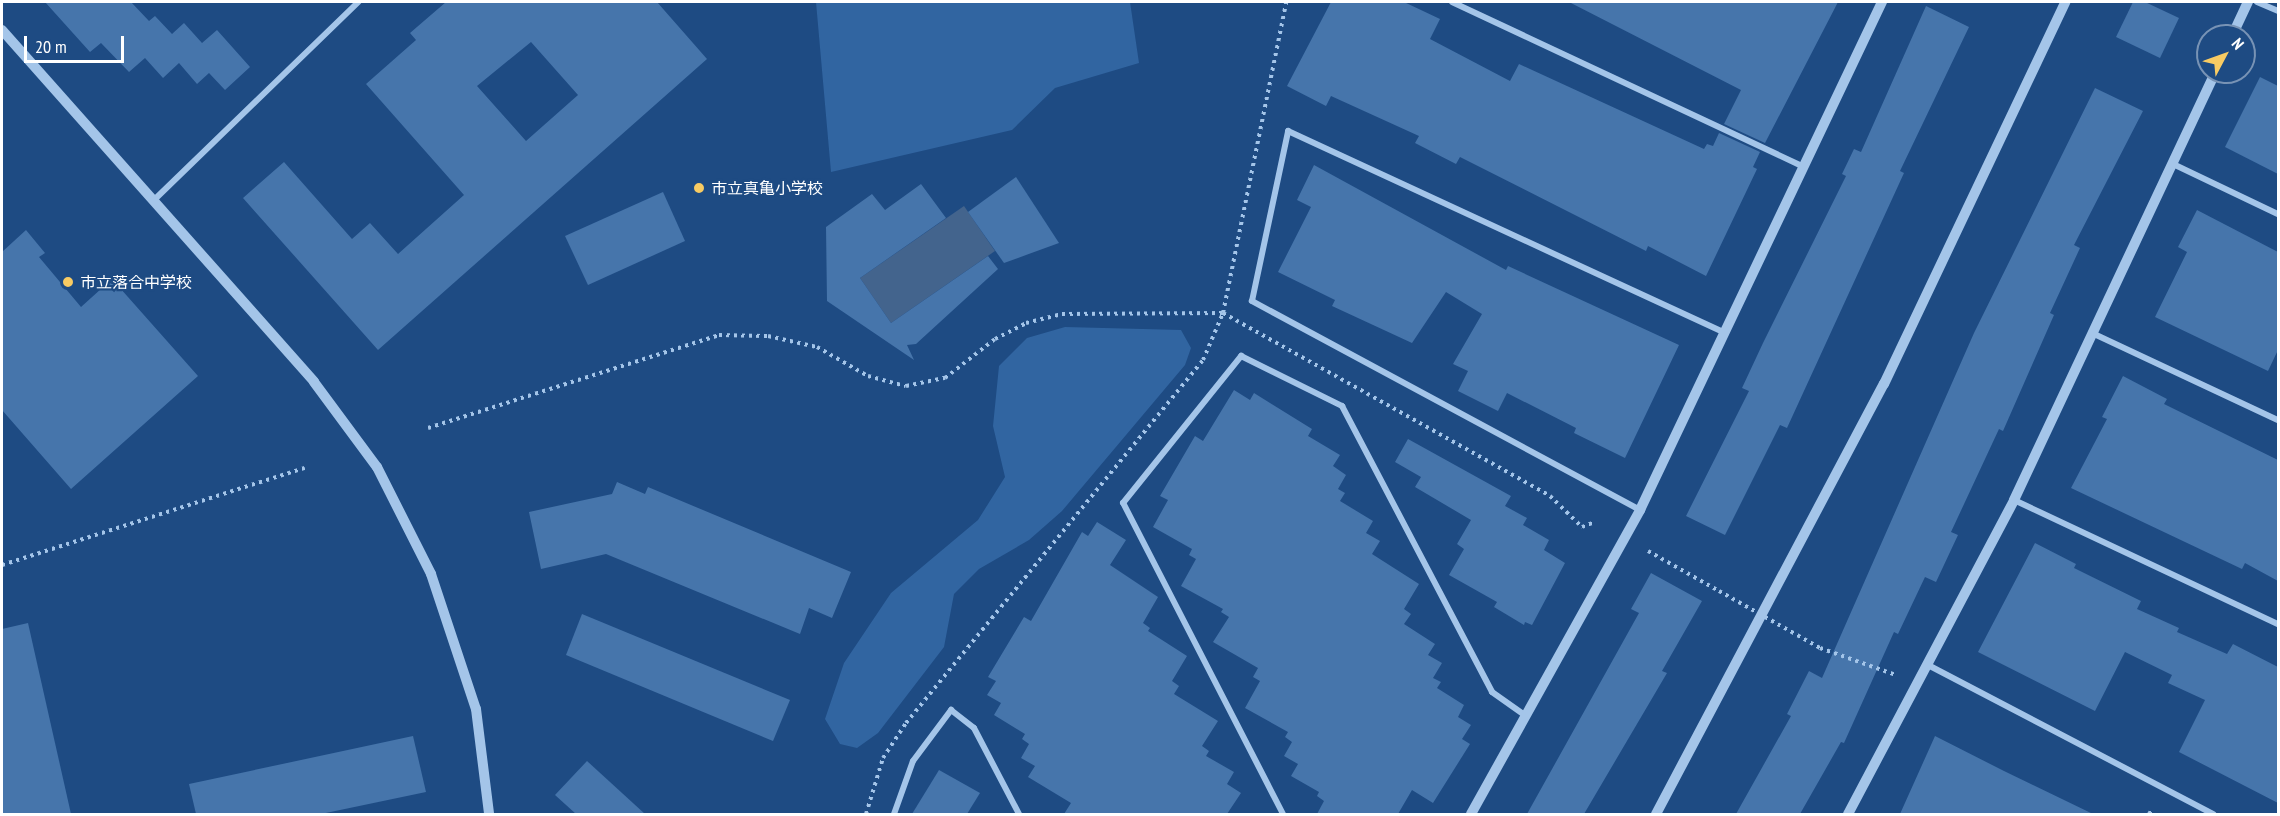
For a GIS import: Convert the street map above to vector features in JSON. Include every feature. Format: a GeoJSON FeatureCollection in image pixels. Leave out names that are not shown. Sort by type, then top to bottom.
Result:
{"type":"FeatureCollection","features":[{"type":"Feature","properties":{"kind":"street"},"geometry":{"type":"LineString","coordinates":[[152,202],[358,2]]}},
{"type":"Feature","properties":{"kind":"street"},"geometry":{"type":"LineString","coordinates":[[1452,2],[1802,166]]}},
{"type":"Feature","properties":{"kind":"street"},"geometry":{"type":"LineString","coordinates":[[1471,814],[1640,510],[1882,2]]}},
{"type":"Feature","properties":{"kind":"street"},"geometry":{"type":"LineString","coordinates":[[1656,814],[1884,384],[2066,2]]}},
{"type":"Feature","properties":{"kind":"street"},"geometry":{"type":"LineString","coordinates":[[2238,24],[2248,2]]}},
{"type":"Feature","properties":{"kind":"street"},"geometry":{"type":"LineString","coordinates":[[2257,2],[2278,11]]}},
{"type":"Feature","properties":{"kind":"street"},"geometry":{"type":"LineString","coordinates":[[2,30],[152,202],[314,382],[377,467],[431,574],[476,709],[489,814]]}},
{"type":"Feature","properties":{"kind":"street"},"geometry":{"type":"LineString","coordinates":[[1848,814],[2014,500],[2210,84]]}},
{"type":"Feature","properties":{"kind":"street"},"geometry":{"type":"LineString","coordinates":[[1640,510],[1252,301],[1288,131],[1724,332]]}},
{"type":"Feature","properties":{"kind":"street"},"geometry":{"type":"LineString","coordinates":[[2173,164],[2278,214]]}},
{"type":"Feature","properties":{"kind":"street"},"geometry":{"type":"LineString","coordinates":[[2092,333],[2278,420]]}},
{"type":"Feature","properties":{"kind":"street"},"geometry":{"type":"LineString","coordinates":[[1283,814],[1123,503],[1241,356],[1342,406],[1492,692],[1526,716]]}},
{"type":"Feature","properties":{"kind":"street"},"geometry":{"type":"LineString","coordinates":[[2014,500],[2278,624]]}},
{"type":"Feature","properties":{"kind":"street"},"geometry":{"type":"LineString","coordinates":[[1928,665],[2213,814]]}},
{"type":"Feature","properties":{"kind":"street"},"geometry":{"type":"LineString","coordinates":[[894,814],[913,761],[951,710],[974,728],[1019,814]]}},
{"type":"Feature","properties":{"kind":"path"},"geometry":{"type":"LineString","coordinates":[[866,814],[883,758],[906,723],[1203,360],[1223,313],[1286,2]]}},
{"type":"Feature","properties":{"kind":"path"},"geometry":{"type":"LineString","coordinates":[[428,428],[719,335],[768,336],[817,347],[868,376],[906,386],[945,378],[995,339],[1026,323],[1062,314],[1223,313],[1550,496],[1582,527],[1595,522]]}},
{"type":"Feature","properties":{"kind":"path"},"geometry":{"type":"LineString","coordinates":[[2,565],[305,468]]}},
{"type":"Feature","properties":{"kind":"path"},"geometry":{"type":"LineString","coordinates":[[1648,551],[1820,648],[1901,677]]}},
{"type":"Feature","properties":{"kind":"shaded area"},"geometry":{"type":"Polygon","coordinates":[[[816,2],[1130,2],[1139,63],[1055,88],[1012,130],[831,172],[816,2]]]}},
{"type":"Feature","properties":{"kind":"shaded area"},"geometry":{"type":"Polygon","coordinates":[[[964,206],[995,251],[891,323],[860,278],[964,206]]]}},
{"type":"Feature","properties":{"kind":"shaded area"},"geometry":{"type":"Polygon","coordinates":[[[1065,327],[1181,330],[1191,348],[1185,365],[1062,511],[1029,540],[979,569],[954,594],[944,647],[878,733],[857,748],[840,744],[825,719],[844,663],[891,593],[978,520],[1005,477],[993,426],[999,366],[1027,338],[1065,327]]]}},
{"type":"Feature","properties":{"kind":"building"},"geometry":{"type":"Polygon","coordinates":[[[45,2],[131,2],[149,21],[155,16],[172,34],[184,23],[202,43],[217,30],[250,67],[225,90],[209,73],[197,84],[179,63],[163,78],[145,58],[129,72],[101,43],[90,52],[45,2]]]}},
{"type":"Feature","properties":{"kind":"building"},"geometry":{"type":"Polygon","coordinates":[[[446,2],[657,2],[707,59],[378,350],[243,198],[284,162],[352,239],[370,223],[398,254],[464,195],[366,84],[416,40],[410,33],[446,2]],[[531,42],[477,86],[526,141],[578,95],[531,42]]]}},
{"type":"Feature","properties":{"kind":"building"},"geometry":{"type":"Polygon","coordinates":[[[1331,2],[1404,2],[1440,19],[1430,39],[1510,81],[1519,64],[1704,149],[1707,144],[1713,146],[1719,133],[1760,152],[1753,167],[1757,169],[1706,276],[1648,246],[1646,251],[1460,157],[1456,164],[1415,143],[1419,136],[1331,96],[1326,106],[1287,86],[1331,2]]]}},
{"type":"Feature","properties":{"kind":"building"},"geometry":{"type":"Polygon","coordinates":[[[1569,2],[1838,2],[1765,143],[1724,124],[1741,90],[1569,2]]]}},
{"type":"Feature","properties":{"kind":"building"},"geometry":{"type":"Polygon","coordinates":[[[2133,2],[2145,2],[2179,18],[2160,58],[2116,37],[2133,2]]]}},
{"type":"Feature","properties":{"kind":"building"},"geometry":{"type":"Polygon","coordinates":[[[1926,6],[1969,27],[1900,171],[1904,173],[1787,428],[1780,425],[1725,535],[1686,516],[1749,391],[1742,388],[1846,176],[1842,174],[1854,149],[1861,152],[1926,6]]]}},
{"type":"Feature","properties":{"kind":"building"},"geometry":{"type":"Polygon","coordinates":[[[2260,77],[2278,86],[2278,174],[2225,147],[2260,77]]]}},
{"type":"Feature","properties":{"kind":"building"},"geometry":{"type":"Polygon","coordinates":[[[2095,88],[2143,111],[2074,245],[2080,248],[2050,313],[2054,315],[2003,431],[1999,429],[1951,532],[1958,535],[1936,582],[1925,577],[1898,634],[1894,632],[1844,743],[1841,742],[1800,814],[1736,814],[1791,716],[1787,714],[1809,671],[1822,678],[1974,333],[2095,88]]]}},
{"type":"Feature","properties":{"kind":"building"},"geometry":{"type":"Polygon","coordinates":[[[1314,165],[1506,270],[1508,266],[1679,345],[1625,458],[1574,433],[1576,428],[1507,393],[1498,411],[1458,391],[1468,371],[1453,364],[1482,314],[1446,292],[1412,343],[1332,306],[1335,300],[1278,272],[1311,207],[1297,200],[1314,165]]]}},
{"type":"Feature","properties":{"kind":"building"},"geometry":{"type":"Polygon","coordinates":[[[1016,177],[1059,243],[1004,263],[968,212],[1016,177]]]}},
{"type":"Feature","properties":{"kind":"building"},"geometry":{"type":"Polygon","coordinates":[[[921,184],[946,218],[860,278],[891,323],[988,256],[998,269],[916,344],[907,345],[914,360],[827,301],[826,227],[872,194],[885,210],[921,184]]]}},
{"type":"Feature","properties":{"kind":"building"},"geometry":{"type":"Polygon","coordinates":[[[663,192],[685,241],[588,285],[565,236],[663,192]]]}},
{"type":"Feature","properties":{"kind":"building"},"geometry":{"type":"Polygon","coordinates":[[[2197,210],[2278,252],[2278,350],[2268,371],[2155,317],[2187,252],[2178,247],[2197,210]]]}},
{"type":"Feature","properties":{"kind":"building"},"geometry":{"type":"Polygon","coordinates":[[[26,230],[45,253],[39,257],[81,307],[112,279],[198,376],[71,489],[2,410],[2,252],[26,230]]]}},
{"type":"Feature","properties":{"kind":"building"},"geometry":{"type":"Polygon","coordinates":[[[2123,376],[2167,399],[2164,404],[2278,460],[2278,581],[2245,563],[2242,569],[2071,488],[2107,419],[2102,417],[2123,376]]]}},
{"type":"Feature","properties":{"kind":"building"},"geometry":{"type":"Polygon","coordinates":[[[1234,390],[1250,400],[1254,393],[1312,429],[1308,436],[1340,455],[1333,466],[1346,475],[1338,489],[1345,493],[1340,501],[1373,521],[1366,533],[1380,541],[1372,554],[1419,584],[1404,609],[1411,614],[1404,624],[1435,644],[1428,655],[1442,663],[1433,678],[1441,682],[1437,688],[1464,705],[1458,717],[1471,725],[1462,739],[1470,744],[1433,803],[1412,790],[1398,814],[1317,814],[1324,801],[1317,796],[1319,792],[1291,776],[1298,764],[1284,756],[1292,742],[1285,737],[1288,732],[1245,708],[1260,681],[1253,677],[1258,668],[1213,642],[1229,617],[1221,612],[1223,609],[1181,586],[1196,559],[1189,555],[1192,549],[1153,527],[1168,500],[1160,496],[1195,436],[1203,441],[1234,390]]]}},
{"type":"Feature","properties":{"kind":"building"},"geometry":{"type":"Polygon","coordinates":[[[1408,439],[1511,496],[1505,506],[1527,518],[1523,525],[1549,540],[1544,550],[1565,563],[1532,625],[1525,622],[1524,625],[1494,607],[1497,602],[1449,575],[1464,549],[1457,544],[1471,520],[1415,487],[1421,477],[1395,462],[1408,439]]]}},
{"type":"Feature","properties":{"kind":"building"},"geometry":{"type":"Polygon","coordinates":[[[617,482],[645,494],[648,487],[851,572],[832,618],[809,608],[800,634],[606,554],[541,569],[529,512],[612,494],[617,482]]]}},
{"type":"Feature","properties":{"kind":"building"},"geometry":{"type":"Polygon","coordinates":[[[1097,522],[1126,540],[1110,565],[1158,597],[1143,623],[1150,628],[1148,631],[1187,656],[1172,681],[1179,686],[1174,694],[1218,721],[1202,746],[1209,751],[1206,756],[1234,772],[1227,784],[1241,793],[1227,814],[1064,814],[1071,803],[1028,777],[1035,766],[1021,758],[1029,744],[1022,739],[1025,734],[994,715],[1001,703],[987,695],[996,681],[988,677],[1024,617],[1031,621],[1082,532],[1088,536],[1097,522]]]}},
{"type":"Feature","properties":{"kind":"building"},"geometry":{"type":"Polygon","coordinates":[[[2035,543],[2076,564],[2074,568],[2141,601],[2137,609],[2179,628],[2177,632],[2227,654],[2233,644],[2278,667],[2278,803],[2179,752],[2205,700],[2168,683],[2172,675],[2125,652],[2095,711],[1978,652],[2035,543]]]}},
{"type":"Feature","properties":{"kind":"building"},"geometry":{"type":"Polygon","coordinates":[[[1651,573],[1702,601],[1662,671],[1667,673],[1584,814],[1527,814],[1639,613],[1631,609],[1651,573]]]}},
{"type":"Feature","properties":{"kind":"building"},"geometry":{"type":"Polygon","coordinates":[[[582,614],[790,700],[773,741],[566,655],[582,614]]]}},
{"type":"Feature","properties":{"kind":"building"},"geometry":{"type":"Polygon","coordinates":[[[28,623],[71,814],[2,814],[2,629],[28,623]]]}},
{"type":"Feature","properties":{"kind":"building"},"geometry":{"type":"Polygon","coordinates":[[[413,736],[426,792],[321,814],[196,814],[189,784],[413,736]]]}},
{"type":"Feature","properties":{"kind":"building"},"geometry":{"type":"Polygon","coordinates":[[[1935,736],[2004,771],[2093,814],[1900,814],[1935,736]]]}},
{"type":"Feature","properties":{"kind":"building"},"geometry":{"type":"Polygon","coordinates":[[[587,761],[645,814],[576,814],[555,795],[587,761]]]}},
{"type":"Feature","properties":{"kind":"building"},"geometry":{"type":"Polygon","coordinates":[[[939,770],[980,793],[967,814],[912,814],[939,770]]]}},
{"type":"Feature","properties":{"kind":"place","name":"市立真亀小学校"},"geometry":{"type":"Point","coordinates":[699,188]}},
{"type":"Feature","properties":{"kind":"place","name":"市立落合中学校"},"geometry":{"type":"Point","coordinates":[68,282]}}]}
